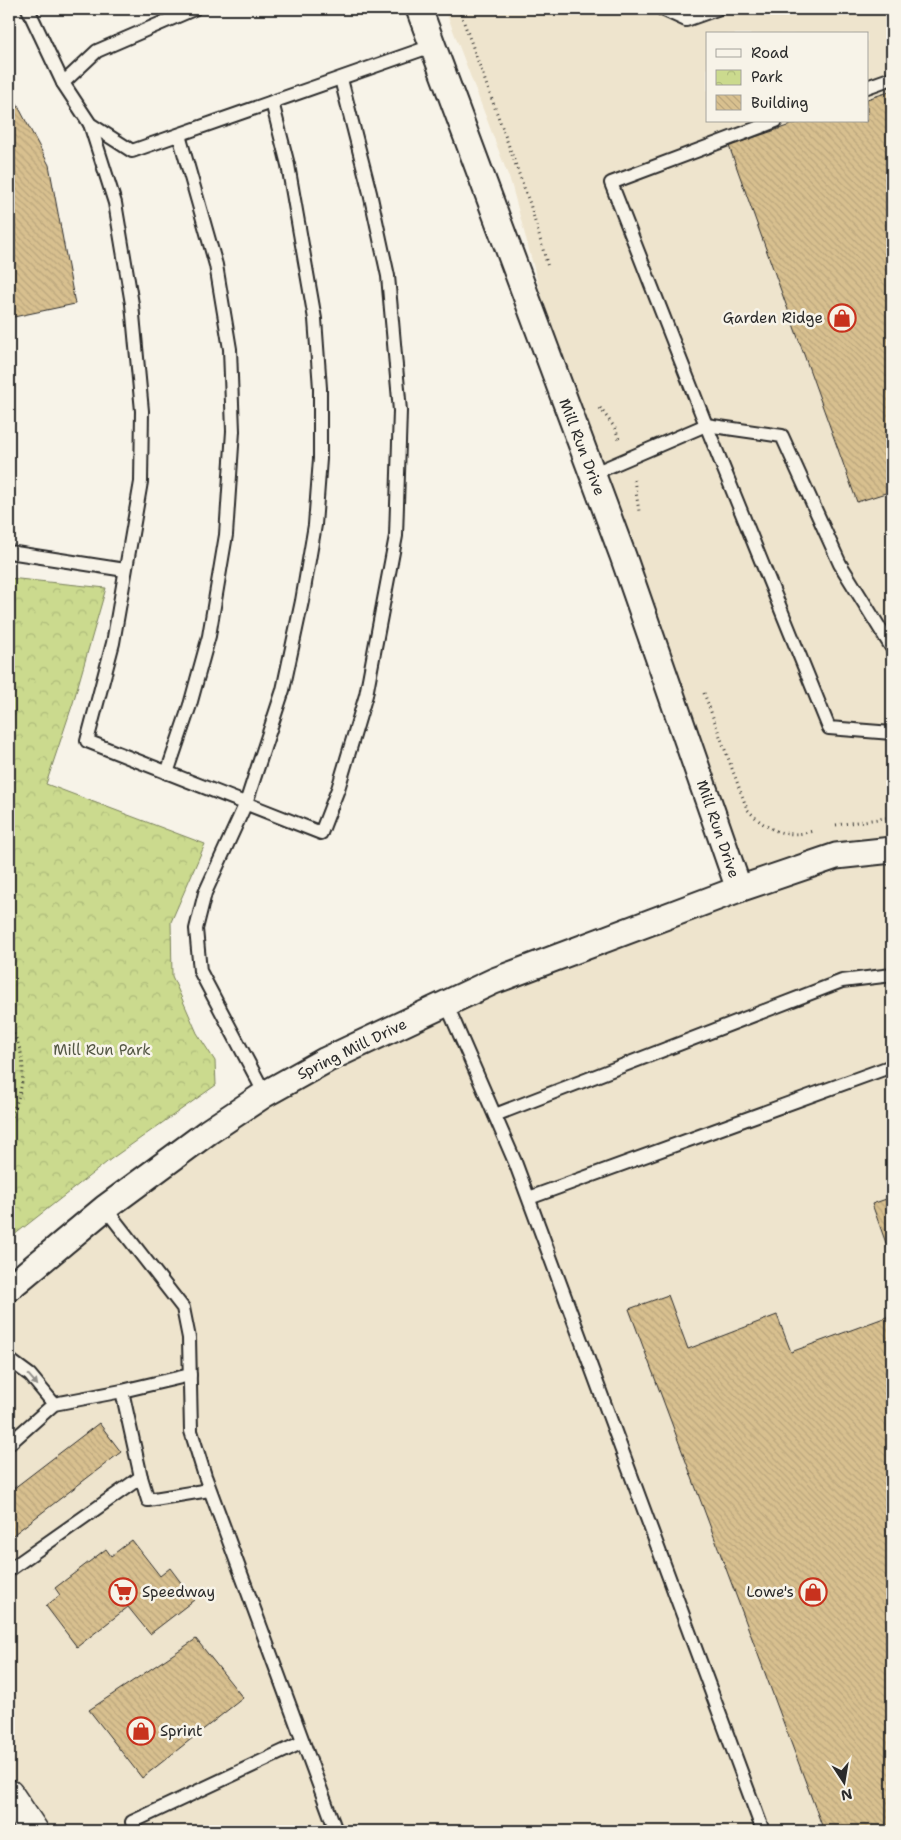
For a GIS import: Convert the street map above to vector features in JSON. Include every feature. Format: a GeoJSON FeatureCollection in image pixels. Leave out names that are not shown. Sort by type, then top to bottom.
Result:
{"type":"FeatureCollection","features":[{"type":"Feature","properties":{"kind":"main road"},"geometry":{"type":"LineString","coordinates":[[9,1794],[34,1831]]}},
{"type":"Feature","properties":{"kind":"street","name":"Mill Run Drive"},"geometry":{"type":"LineString","coordinates":[[418,9],[623,556],[739,889]]}},
{"type":"Feature","properties":{"kind":"street","name":"Spring Mill Drive"},"geometry":{"type":"LineString","coordinates":[[9,1288],[105,1208],[208,1132],[265,1094],[326,1060],[494,981],[739,889],[836,856],[892,850]]}},
{"type":"Feature","properties":{"kind":"lane"},"geometry":{"type":"LineString","coordinates":[[28,9],[63,83],[90,124],[115,203],[132,304],[142,411],[141,482],[113,643],[87,741],[320,833],[338,789],[366,695],[396,536],[400,411],[388,276],[370,193],[341,79]]}},
{"type":"Feature","properties":{"kind":"lane"},"geometry":{"type":"LineString","coordinates":[[63,83],[98,51],[194,9]]}},
{"type":"Feature","properties":{"kind":"lane"},"geometry":{"type":"LineString","coordinates":[[662,9],[686,20],[716,9]]}},
{"type":"Feature","properties":{"kind":"lane"},"geometry":{"type":"LineString","coordinates":[[90,124],[132,151],[432,46]]}},
{"type":"Feature","properties":{"kind":"lane"},"geometry":{"type":"LineString","coordinates":[[868,87],[892,78]]}},
{"type":"Feature","properties":{"kind":"lane"},"geometry":{"type":"LineString","coordinates":[[265,1094],[200,971],[196,929],[205,894],[246,803],[283,690],[302,601],[315,526],[320,459],[320,388],[315,319],[288,165],[272,102]]}},
{"type":"Feature","properties":{"kind":"lane"},"geometry":{"type":"LineString","coordinates":[[773,122],[611,183],[706,425],[829,728],[892,733]]}},
{"type":"Feature","properties":{"kind":"lane"},"geometry":{"type":"LineString","coordinates":[[167,773],[190,705],[209,636],[226,535],[233,431],[230,349],[216,266],[179,134]]}},
{"type":"Feature","properties":{"kind":"lane"},"geometry":{"type":"LineString","coordinates":[[592,474],[706,425],[782,436],[840,564],[892,648]]}},
{"type":"Feature","properties":{"kind":"lane"},"geometry":{"type":"LineString","coordinates":[[9,552],[126,570]]}},
{"type":"Feature","properties":{"kind":"lane"},"geometry":{"type":"LineString","coordinates":[[495,1115],[842,981],[892,976]]}},
{"type":"Feature","properties":{"kind":"lane"},"geometry":{"type":"LineString","coordinates":[[446,1003],[529,1198],[763,1831]]}},
{"type":"Feature","properties":{"kind":"lane"},"geometry":{"type":"LineString","coordinates":[[529,1198],[892,1066]]}},
{"type":"Feature","properties":{"kind":"lane"},"geometry":{"type":"LineString","coordinates":[[105,1208],[183,1308],[189,1338],[191,1430],[209,1490],[336,1831]]}},
{"type":"Feature","properties":{"kind":"lane"},"geometry":{"type":"LineString","coordinates":[[9,1361],[30,1375],[54,1404]]}},
{"type":"Feature","properties":{"kind":"lane"},"geometry":{"type":"LineString","coordinates":[[9,1444],[54,1404],[190,1375]]}},
{"type":"Feature","properties":{"kind":"lane"},"geometry":{"type":"LineString","coordinates":[[122,1391],[140,1477],[148,1500],[209,1490]]}},
{"type":"Feature","properties":{"kind":"lane"},"geometry":{"type":"LineString","coordinates":[[9,1570],[140,1477]]}},
{"type":"Feature","properties":{"kind":"lane"},"geometry":{"type":"LineString","coordinates":[[132,1822],[302,1742]]}},
{"type":"Feature","properties":{"kind":"path"},"geometry":{"type":"LineString","coordinates":[[9,1025],[16,1037],[23,1069],[20,1094],[9,1120]]}},
{"type":"Feature","properties":{"kind":"shaded area"},"geometry":{"type":"Polygon","coordinates":[[[445,9],[892,9],[892,1831],[9,1831],[9,1288],[326,1060],[739,888],[581,443],[511,183],[445,9]]]}},
{"type":"Feature","properties":{"kind":"green space","name":"Mill Run Park"},"geometry":{"type":"Polygon","coordinates":[[[9,578],[106,588],[73,703],[46,784],[205,844],[171,922],[172,976],[197,1033],[215,1061],[216,1085],[111,1159],[9,1239],[9,578]]]}},
{"type":"Feature","properties":{"kind":"building"},"geometry":{"type":"Polygon","coordinates":[[[9,89],[49,165],[75,304],[9,318],[9,89]]]}},
{"type":"Feature","properties":{"kind":"building","name":"Garden Ridge"},"geometry":{"type":"Polygon","coordinates":[[[892,91],[892,491],[857,502],[729,146],[799,122],[868,122],[868,99],[892,91]]]}},
{"type":"Feature","properties":{"kind":"building"},"geometry":{"type":"Polygon","coordinates":[[[892,1197],[892,1260],[872,1204],[892,1197]]]}},
{"type":"Feature","properties":{"kind":"building","name":"Lowe's"},"geometry":{"type":"Polygon","coordinates":[[[668,1295],[688,1349],[777,1315],[791,1352],[892,1315],[892,1831],[824,1831],[629,1309],[668,1295]]]}},
{"type":"Feature","properties":{"kind":"building"},"geometry":{"type":"Polygon","coordinates":[[[99,1423],[121,1452],[9,1538],[9,1492],[99,1423]]]}},
{"type":"Feature","properties":{"kind":"building","name":"Speedway"},"geometry":{"type":"Polygon","coordinates":[[[132,1540],[160,1576],[170,1568],[194,1600],[150,1634],[128,1607],[77,1647],[46,1606],[60,1595],[55,1588],[106,1549],[111,1556],[132,1540]]]}},
{"type":"Feature","properties":{"kind":"building"},"geometry":{"type":"Polygon","coordinates":[[[196,1639],[243,1698],[142,1778],[89,1710],[196,1639]]]}},
{"type":"Feature","properties":{"kind":"place","name":"Garden Ridge"},"geometry":{"type":"Point","coordinates":[842,318]}},
{"type":"Feature","properties":{"kind":"place","name":"Speedway"},"geometry":{"type":"Point","coordinates":[123,1592]}},
{"type":"Feature","properties":{"kind":"place","name":"Lowe's"},"geometry":{"type":"Point","coordinates":[813,1592]}},
{"type":"Feature","properties":{"kind":"place","name":"Sprint"},"geometry":{"type":"Point","coordinates":[141,1731]}}]}
